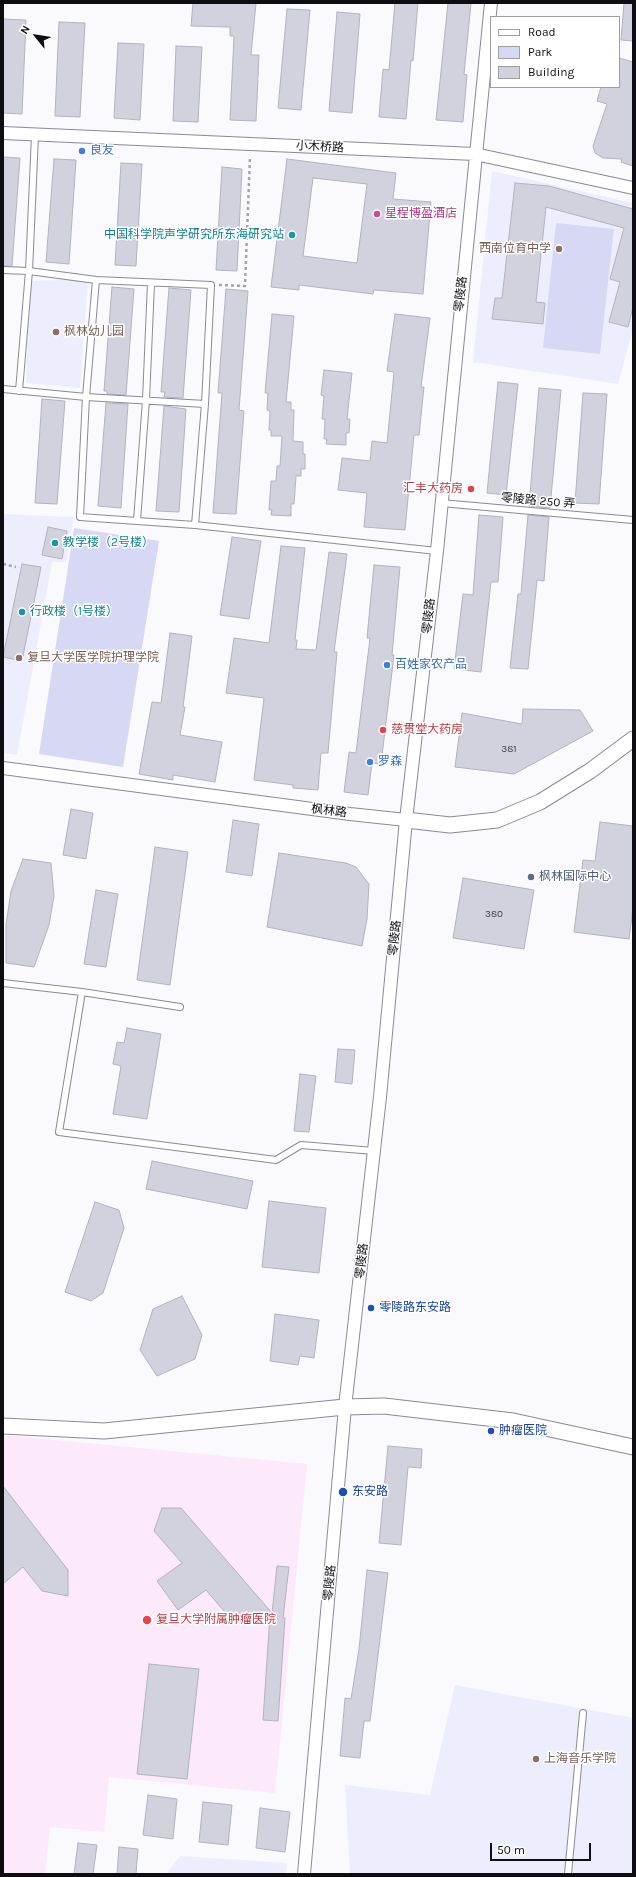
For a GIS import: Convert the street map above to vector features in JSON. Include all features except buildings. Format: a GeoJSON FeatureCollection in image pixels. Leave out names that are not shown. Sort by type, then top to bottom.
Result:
{"type":"FeatureCollection","features":[{"type":"Feature","properties":{"kind":"street","name":"零陵路"},"geometry":{"type":"LineString","coordinates":[[304,1874],[345,1407],[374,1151],[406,820],[437,551],[491,3]]}},
{"type":"Feature","properties":{"kind":"street","name":"小木桥路"},"geometry":{"type":"LineString","coordinates":[[3,133],[475,154],[633,188]]}},
{"type":"Feature","properties":{"kind":"street","name":"枫林路"},"geometry":{"type":"LineString","coordinates":[[3,768],[350,814],[450,825],[497,820],[540,802],[590,771],[633,739]]}},
{"type":"Feature","properties":{"kind":"street"},"geometry":{"type":"LineString","coordinates":[[3,1426],[104,1431],[345,1407],[384,1406],[494,1418],[633,1447]]}},
{"type":"Feature","properties":{"kind":"lane"},"geometry":{"type":"LineString","coordinates":[[19,391],[29,271],[35,135]]}},
{"type":"Feature","properties":{"kind":"lane"},"geometry":{"type":"LineString","coordinates":[[3,270],[29,271],[96,280],[212,285],[205,404],[195,525]]}},
{"type":"Feature","properties":{"kind":"lane"},"geometry":{"type":"LineString","coordinates":[[96,280],[86,397],[80,517],[195,525],[437,551]]}},
{"type":"Feature","properties":{"kind":"lane"},"geometry":{"type":"LineString","coordinates":[[137,521],[146,400],[150,283]]}},
{"type":"Feature","properties":{"kind":"lane"},"geometry":{"type":"LineString","coordinates":[[3,389],[86,397],[205,404]]}},
{"type":"Feature","properties":{"kind":"lane","name":"零陵路 250 弄"},"geometry":{"type":"LineString","coordinates":[[441,503],[633,520]]}},
{"type":"Feature","properties":{"kind":"lane"},"geometry":{"type":"LineString","coordinates":[[3,983],[82,992],[180,1007]]}},
{"type":"Feature","properties":{"kind":"lane"},"geometry":{"type":"LineString","coordinates":[[82,992],[59,1132],[276,1160],[301,1145],[374,1151]]}},
{"type":"Feature","properties":{"kind":"lane"},"geometry":{"type":"LineString","coordinates":[[568,1874],[583,1713]]}},
{"type":"Feature","properties":{"kind":"path"},"geometry":{"type":"LineString","coordinates":[[212,285],[245,286],[251,144]]}},
{"type":"Feature","properties":{"kind":"path"},"geometry":{"type":"LineString","coordinates":[[3,564],[16,567]]}},
{"type":"Feature","properties":{"kind":"shaded area","name":"西南位育中学"},"geometry":{"type":"Polygon","coordinates":[[[492,171],[633,203],[633,329],[618,384],[473,362],[492,171]]]}},
{"type":"Feature","properties":{"kind":"shaded area","name":"枫林幼儿园"},"geometry":{"type":"Polygon","coordinates":[[[88,279],[80,388],[26,383],[29,281],[88,279]]]}},
{"type":"Feature","properties":{"kind":"shaded area","name":"复旦大学医学院护理学院"},"geometry":{"type":"Polygon","coordinates":[[[3,514],[74,517],[66,562],[52,562],[17,755],[3,753],[3,514]]]}},
{"type":"Feature","properties":{"kind":"shaded area","name":"复旦大学附属肿瘤医院"},"geometry":{"type":"Polygon","coordinates":[[[3,1435],[307,1464],[275,1793],[109,1777],[104,1832],[50,1827],[45,1874],[3,1874],[3,1435]]]}},
{"type":"Feature","properties":{"kind":"shaded area","name":"上海音乐学院"},"geometry":{"type":"Polygon","coordinates":[[[455,1685],[633,1718],[633,1874],[350,1874],[345,1785],[430,1795],[455,1685]]]}},
{"type":"Feature","properties":{"kind":"shaded area"},"geometry":{"type":"Polygon","coordinates":[[[180,1856],[287,1863],[286,1874],[166,1874],[180,1856]]]}},
{"type":"Feature","properties":{"kind":"green space"},"geometry":{"type":"Polygon","coordinates":[[[556,223],[614,229],[600,354],[543,348],[556,223]]]}},
{"type":"Feature","properties":{"kind":"green space"},"geometry":{"type":"Polygon","coordinates":[[[74,528],[159,541],[123,767],[39,754],[74,528]]]}},
{"type":"Feature","properties":{"kind":"place","name":"良友"},"geometry":{"type":"Point","coordinates":[82,151]}},
{"type":"Feature","properties":{"kind":"place","name":"星程博盈酒店"},"geometry":{"type":"Point","coordinates":[377,214]}},
{"type":"Feature","properties":{"kind":"place","name":"中国科学院声学研究所东海研究站"},"geometry":{"type":"Point","coordinates":[292,235]}},
{"type":"Feature","properties":{"kind":"place","name":"西南位育中学"},"geometry":{"type":"Point","coordinates":[559,249]}},
{"type":"Feature","properties":{"kind":"place","name":"枫林幼儿园"},"geometry":{"type":"Point","coordinates":[56,332]}},
{"type":"Feature","properties":{"kind":"place","name":"汇丰大药房"},"geometry":{"type":"Point","coordinates":[471,489]}},
{"type":"Feature","properties":{"kind":"place","name":"教学楼（2号楼）"},"geometry":{"type":"Point","coordinates":[55,543]}},
{"type":"Feature","properties":{"kind":"place","name":"行政楼（1号楼）"},"geometry":{"type":"Point","coordinates":[22,612]}},
{"type":"Feature","properties":{"kind":"place","name":"复旦大学医学院护理学院"},"geometry":{"type":"Point","coordinates":[19,658]}},
{"type":"Feature","properties":{"kind":"place","name":"百姓家农产品"},"geometry":{"type":"Point","coordinates":[387,665]}},
{"type":"Feature","properties":{"kind":"place","name":"慈贯堂大药房"},"geometry":{"type":"Point","coordinates":[383,730]}},
{"type":"Feature","properties":{"kind":"place","name":"罗森"},"geometry":{"type":"Point","coordinates":[370,762]}},
{"type":"Feature","properties":{"kind":"place","name":"枫林国际中心"},"geometry":{"type":"Point","coordinates":[531,877]}},
{"type":"Feature","properties":{"kind":"place","name":"零陵路东安路"},"geometry":{"type":"Point","coordinates":[371,1308]}},
{"type":"Feature","properties":{"kind":"place","name":"肿瘤医院"},"geometry":{"type":"Point","coordinates":[491,1431]}},
{"type":"Feature","properties":{"kind":"place","name":"东安路"},"geometry":{"type":"Point","coordinates":[343,1492]}},
{"type":"Feature","properties":{"kind":"place","name":"复旦大学附属肿瘤医院"},"geometry":{"type":"Point","coordinates":[147,1620]}},
{"type":"Feature","properties":{"kind":"place","name":"上海音乐学院"},"geometry":{"type":"Point","coordinates":[536,1759]}}]}
